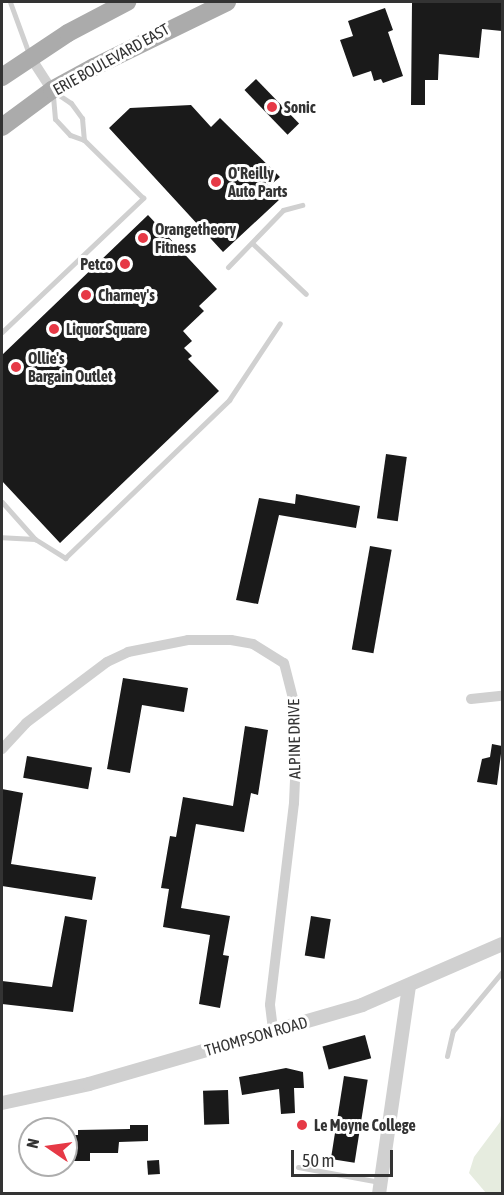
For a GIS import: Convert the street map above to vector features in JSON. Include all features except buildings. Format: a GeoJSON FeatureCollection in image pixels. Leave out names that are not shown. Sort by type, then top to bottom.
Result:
{"type":"FeatureCollection","features":[{"type":"Feature","properties":{"kind":"main road"},"geometry":{"type":"LineString","coordinates":[[2,76],[127,2]]}},
{"type":"Feature","properties":{"kind":"main road","name":"ERIE BOULEVARD EAST"},"geometry":{"type":"LineString","coordinates":[[2,127],[52,90],[146,39],[227,2]]}},
{"type":"Feature","properties":{"kind":"street"},"geometry":{"type":"LineString","coordinates":[[31,58],[52,90]]}},
{"type":"Feature","properties":{"kind":"street","name":"ALPINE DRIVE"},"geometry":{"type":"LineString","coordinates":[[2,749],[26,723],[107,662],[128,652],[178,641],[231,639],[253,644],[284,663],[296,710],[296,757],[294,803],[270,1005],[273,1031]]}},
{"type":"Feature","properties":{"kind":"street"},"geometry":{"type":"LineString","coordinates":[[471,699],[502,696]]}},
{"type":"Feature","properties":{"kind":"street","name":"THOMPSON ROAD"},"geometry":{"type":"LineString","coordinates":[[2,1103],[89,1084],[273,1031],[409,986],[502,946]]}},
{"type":"Feature","properties":{"kind":"street"},"geometry":{"type":"LineString","coordinates":[[380,1188],[409,986]]}},
{"type":"Feature","properties":{"kind":"lane"},"geometry":{"type":"LineString","coordinates":[[10,2],[31,58]]}},
{"type":"Feature","properties":{"kind":"lane"},"geometry":{"type":"LineString","coordinates":[[2,332],[143,198],[84,140],[70,135],[55,119],[52,90]]}},
{"type":"Feature","properties":{"kind":"lane"},"geometry":{"type":"LineString","coordinates":[[52,90],[71,103],[82,118],[84,140]]}},
{"type":"Feature","properties":{"kind":"lane"},"geometry":{"type":"LineString","coordinates":[[228,267],[284,210],[302,205]]}},
{"type":"Feature","properties":{"kind":"lane"},"geometry":{"type":"LineString","coordinates":[[252,243],[306,294]]}},
{"type":"Feature","properties":{"kind":"lane"},"geometry":{"type":"LineString","coordinates":[[2,502],[35,539],[65,558],[229,400],[280,323]]}},
{"type":"Feature","properties":{"kind":"lane"},"geometry":{"type":"LineString","coordinates":[[2,537],[35,539]]}},
{"type":"Feature","properties":{"kind":"lane"},"geometry":{"type":"LineString","coordinates":[[447,1056],[453,1030],[502,972]]}},
{"type":"Feature","properties":{"kind":"lane"},"geometry":{"type":"LineString","coordinates":[[298,1167],[380,1188]]}},
{"type":"Feature","properties":{"kind":"shaded area"},"geometry":{"type":"Polygon","coordinates":[[[502,1109],[502,1193],[486,1193],[469,1173],[474,1157],[500,1122],[502,1109]]]}},
{"type":"Feature","properties":{"kind":"place","name":"Sonic"},"geometry":{"type":"Point","coordinates":[272,107]}},
{"type":"Feature","properties":{"kind":"place","name":"O'Reilly Auto Parts"},"geometry":{"type":"Point","coordinates":[216,182]}},
{"type":"Feature","properties":{"kind":"place","name":"Orangetheory Fitness"},"geometry":{"type":"Point","coordinates":[143,238]}},
{"type":"Feature","properties":{"kind":"place","name":"Petco"},"geometry":{"type":"Point","coordinates":[125,264]}},
{"type":"Feature","properties":{"kind":"place","name":"Charney's"},"geometry":{"type":"Point","coordinates":[86,295]}},
{"type":"Feature","properties":{"kind":"place","name":"Liquor Square"},"geometry":{"type":"Point","coordinates":[54,329]}},
{"type":"Feature","properties":{"kind":"place","name":"Ollie's Bargain Outlet"},"geometry":{"type":"Point","coordinates":[16,367]}},
{"type":"Feature","properties":{"kind":"place","name":"Le Moyne College"},"geometry":{"type":"Point","coordinates":[302,1125]}}]}
